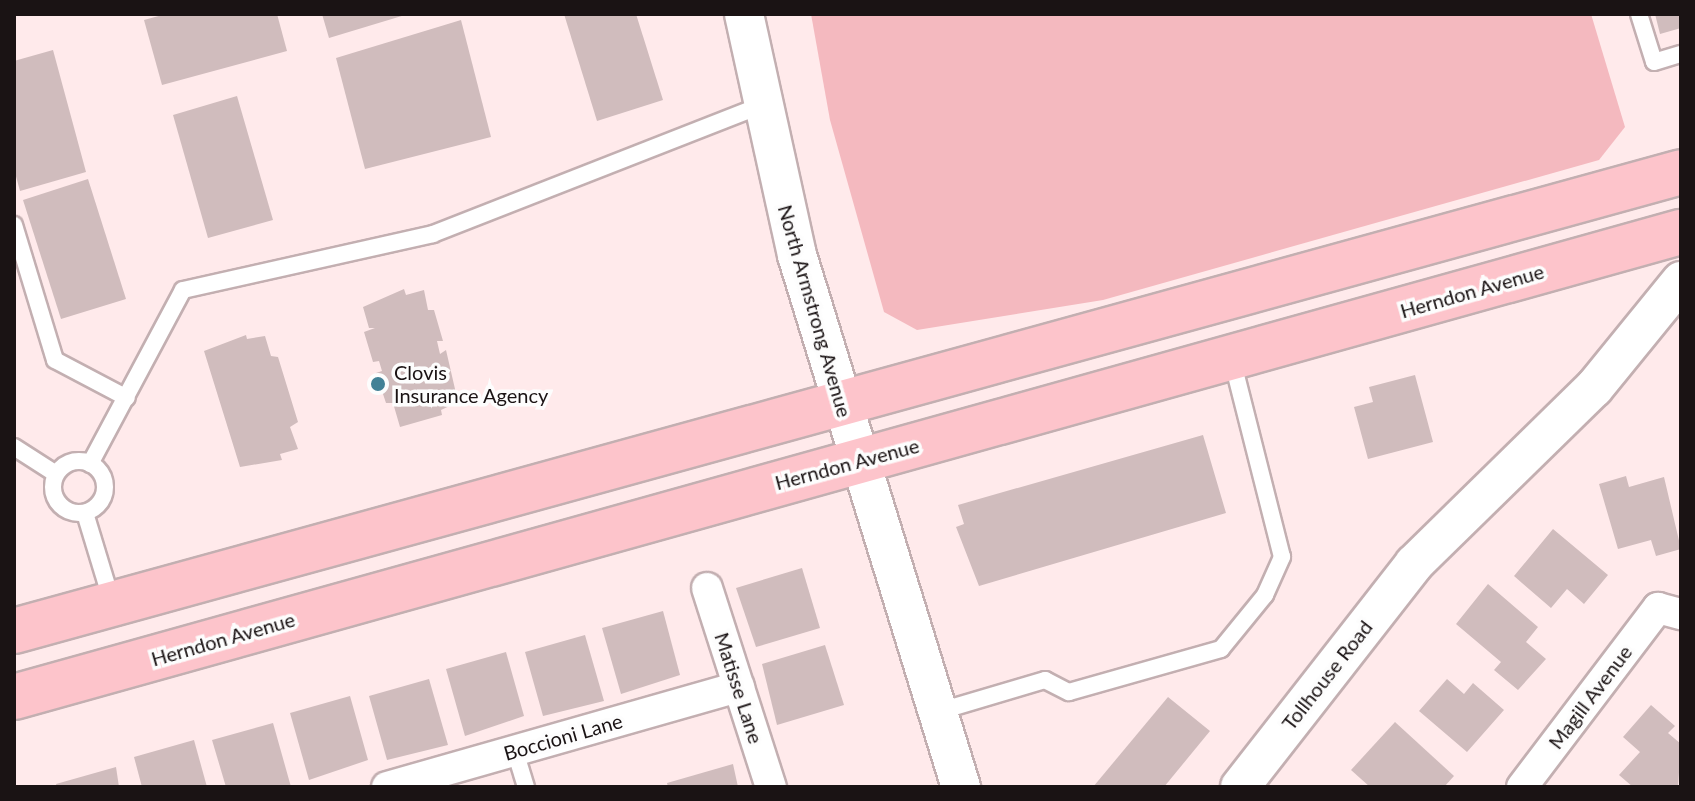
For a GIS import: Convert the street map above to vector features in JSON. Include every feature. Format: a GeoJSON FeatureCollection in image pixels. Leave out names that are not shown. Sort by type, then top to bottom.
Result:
{"type":"FeatureCollection","features":[{"type":"Feature","properties":{"kind":"main road"},"geometry":{"type":"LineString","coordinates":[[18,630],[1681,172]]}},
{"type":"Feature","properties":{"kind":"main road"},"geometry":{"type":"LineString","coordinates":[[1232,360],[1253,320],[1681,198]]}},
{"type":"Feature","properties":{"kind":"main road","name":"Herndon Avenue"},"geometry":{"type":"LineString","coordinates":[[14,697],[1232,360],[1681,232]]}},
{"type":"Feature","properties":{"kind":"street","name":"North Armstrong Avenue"},"geometry":{"type":"LineString","coordinates":[[744,14],[797,255],[961,787]]}},
{"type":"Feature","properties":{"kind":"street","name":"Tollhouse Road"},"geometry":{"type":"LineString","coordinates":[[1240,787],[1414,564],[1594,388],[1681,281]]}},
{"type":"Feature","properties":{"kind":"street","name":"Matisse Lane"},"geometry":{"type":"LineString","coordinates":[[707,588],[771,787]]}},
{"type":"Feature","properties":{"kind":"street","name":"Magill Avenue"},"geometry":{"type":"LineString","coordinates":[[1522,787],[1670,611]]}},
{"type":"Feature","properties":{"kind":"street","name":"Boccioni Lane"},"geometry":{"type":"LineString","coordinates":[[387,787],[739,687]]}},
{"type":"Feature","properties":{"kind":"lane"},"geometry":{"type":"LineString","coordinates":[[1639,14],[1654,62],[1681,54]]}},
{"type":"Feature","properties":{"kind":"lane"},"geometry":{"type":"LineString","coordinates":[[90,464],[183,290],[433,234],[762,105]]}},
{"type":"Feature","properties":{"kind":"lane"},"geometry":{"type":"LineString","coordinates":[[14,225],[55,360],[127,398]]}},
{"type":"Feature","properties":{"kind":"lane"},"geometry":{"type":"LineString","coordinates":[[937,712],[1045,680],[1069,692],[1221,649],[1265,595],[1282,557],[1232,360]]}},
{"type":"Feature","properties":{"kind":"lane"},"geometry":{"type":"LineString","coordinates":[[14,447],[56,474]]}},
{"type":"Feature","properties":{"kind":"lane"},"geometry":{"type":"LineString","coordinates":[[69,463],[90,464],[101,472],[106,488],[100,504],[85,513],[61,507],[53,491],[56,474],[69,463]]}},
{"type":"Feature","properties":{"kind":"lane"},"geometry":{"type":"LineString","coordinates":[[85,513],[112,602]]}},
{"type":"Feature","properties":{"kind":"lane"},"geometry":{"type":"LineString","coordinates":[[515,751],[526,787]]}},
{"type":"Feature","properties":{"kind":"shaded area"},"geometry":{"type":"Polygon","coordinates":[[[811,14],[1591,14],[1625,127],[1599,160],[1103,300],[917,330],[884,312],[830,120],[811,14]]]}},
{"type":"Feature","properties":{"kind":"building"},"geometry":{"type":"Polygon","coordinates":[[[166,14],[277,14],[287,51],[162,85],[144,20],[166,14]]]}},
{"type":"Feature","properties":{"kind":"building"},"geometry":{"type":"Polygon","coordinates":[[[322,14],[404,14],[405,15],[329,38],[322,14]]]}},
{"type":"Feature","properties":{"kind":"building"},"geometry":{"type":"Polygon","coordinates":[[[564,14],[636,14],[663,100],[597,121],[564,14]]]}},
{"type":"Feature","properties":{"kind":"building"},"geometry":{"type":"Polygon","coordinates":[[[1655,14],[1681,14],[1681,28],[1660,34],[1655,14]]]}},
{"type":"Feature","properties":{"kind":"building"},"geometry":{"type":"Polygon","coordinates":[[[461,20],[491,137],[365,169],[336,58],[461,20]]]}},
{"type":"Feature","properties":{"kind":"building"},"geometry":{"type":"Polygon","coordinates":[[[53,50],[86,172],[20,191],[14,169],[14,61],[53,50]]]}},
{"type":"Feature","properties":{"kind":"building"},"geometry":{"type":"Polygon","coordinates":[[[237,96],[273,220],[208,238],[173,115],[237,96]]]}},
{"type":"Feature","properties":{"kind":"building"},"geometry":{"type":"Polygon","coordinates":[[[88,179],[126,299],[61,319],[23,200],[88,179]]]}},
{"type":"Feature","properties":{"kind":"building"},"geometry":{"type":"Polygon","coordinates":[[[404,289],[406,295],[424,290],[428,310],[434,310],[443,341],[437,341],[440,354],[446,350],[458,402],[441,410],[442,415],[400,427],[393,403],[386,403],[376,373],[382,371],[379,361],[373,362],[364,332],[375,328],[369,328],[363,307],[404,289]]]}},
{"type":"Feature","properties":{"kind":"building"},"geometry":{"type":"Polygon","coordinates":[[[246,335],[247,339],[265,336],[271,356],[278,357],[298,422],[290,427],[298,449],[280,454],[282,460],[240,467],[204,351],[246,335]]]}},
{"type":"Feature","properties":{"kind":"building"},"geometry":{"type":"Polygon","coordinates":[[[1415,375],[1433,442],[1368,459],[1354,407],[1373,402],[1369,387],[1415,375]]]}},
{"type":"Feature","properties":{"kind":"building"},"geometry":{"type":"Polygon","coordinates":[[[1203,435],[1226,513],[979,586],[956,527],[964,524],[958,505],[1203,435]]]}},
{"type":"Feature","properties":{"kind":"building"},"geometry":{"type":"Polygon","coordinates":[[[1626,476],[1629,487],[1664,477],[1681,549],[1656,556],[1651,540],[1618,549],[1599,484],[1626,476]]]}},
{"type":"Feature","properties":{"kind":"building"},"geometry":{"type":"Polygon","coordinates":[[[1553,529],[1608,575],[1584,604],[1567,589],[1551,608],[1514,576],[1553,529]]]}},
{"type":"Feature","properties":{"kind":"building"},"geometry":{"type":"Polygon","coordinates":[[[802,568],[820,628],[756,647],[736,588],[802,568]]]}},
{"type":"Feature","properties":{"kind":"building"},"geometry":{"type":"Polygon","coordinates":[[[1488,584],[1538,627],[1526,642],[1546,659],[1518,690],[1494,670],[1501,662],[1456,624],[1488,584]]]}},
{"type":"Feature","properties":{"kind":"building"},"geometry":{"type":"Polygon","coordinates":[[[663,611],[680,675],[621,694],[602,628],[663,611]]]}},
{"type":"Feature","properties":{"kind":"building"},"geometry":{"type":"Polygon","coordinates":[[[585,635],[604,701],[543,716],[525,652],[585,635]]]}},
{"type":"Feature","properties":{"kind":"building"},"geometry":{"type":"Polygon","coordinates":[[[825,645],[844,705],[777,725],[762,664],[825,645]]]}},
{"type":"Feature","properties":{"kind":"building"},"geometry":{"type":"Polygon","coordinates":[[[506,652],[524,716],[465,736],[446,669],[506,652]]]}},
{"type":"Feature","properties":{"kind":"building"},"geometry":{"type":"Polygon","coordinates":[[[429,679],[448,745],[387,760],[369,696],[429,679]]]}},
{"type":"Feature","properties":{"kind":"building"},"geometry":{"type":"Polygon","coordinates":[[[1447,679],[1464,694],[1473,683],[1504,710],[1467,752],[1419,711],[1447,679]]]}},
{"type":"Feature","properties":{"kind":"building"},"geometry":{"type":"Polygon","coordinates":[[[350,696],[368,760],[309,780],[290,713],[350,696]]]}},
{"type":"Feature","properties":{"kind":"building"},"geometry":{"type":"Polygon","coordinates":[[[1168,697],[1210,731],[1164,787],[1093,787],[1168,697]]]}},
{"type":"Feature","properties":{"kind":"building"},"geometry":{"type":"Polygon","coordinates":[[[1651,705],[1675,726],[1668,733],[1681,744],[1678,787],[1633,787],[1619,775],[1640,752],[1623,737],[1651,705]]]}},
{"type":"Feature","properties":{"kind":"building"},"geometry":{"type":"Polygon","coordinates":[[[1395,722],[1454,776],[1444,787],[1370,787],[1351,770],[1395,722]]]}},
{"type":"Feature","properties":{"kind":"building"},"geometry":{"type":"Polygon","coordinates":[[[273,723],[291,787],[226,787],[212,740],[273,723]]]}},
{"type":"Feature","properties":{"kind":"building"},"geometry":{"type":"Polygon","coordinates":[[[194,740],[207,787],[142,787],[134,757],[194,740]]]}},
{"type":"Feature","properties":{"kind":"building"},"geometry":{"type":"Polygon","coordinates":[[[733,764],[738,787],[668,787],[667,783],[733,764]]]}},
{"type":"Feature","properties":{"kind":"building"},"geometry":{"type":"Polygon","coordinates":[[[116,767],[119,787],[57,787],[56,784],[116,767]]]}},
{"type":"Feature","properties":{"kind":"place","name":"Clovis Insurance Agency"},"geometry":{"type":"Point","coordinates":[378,384]}}]}
